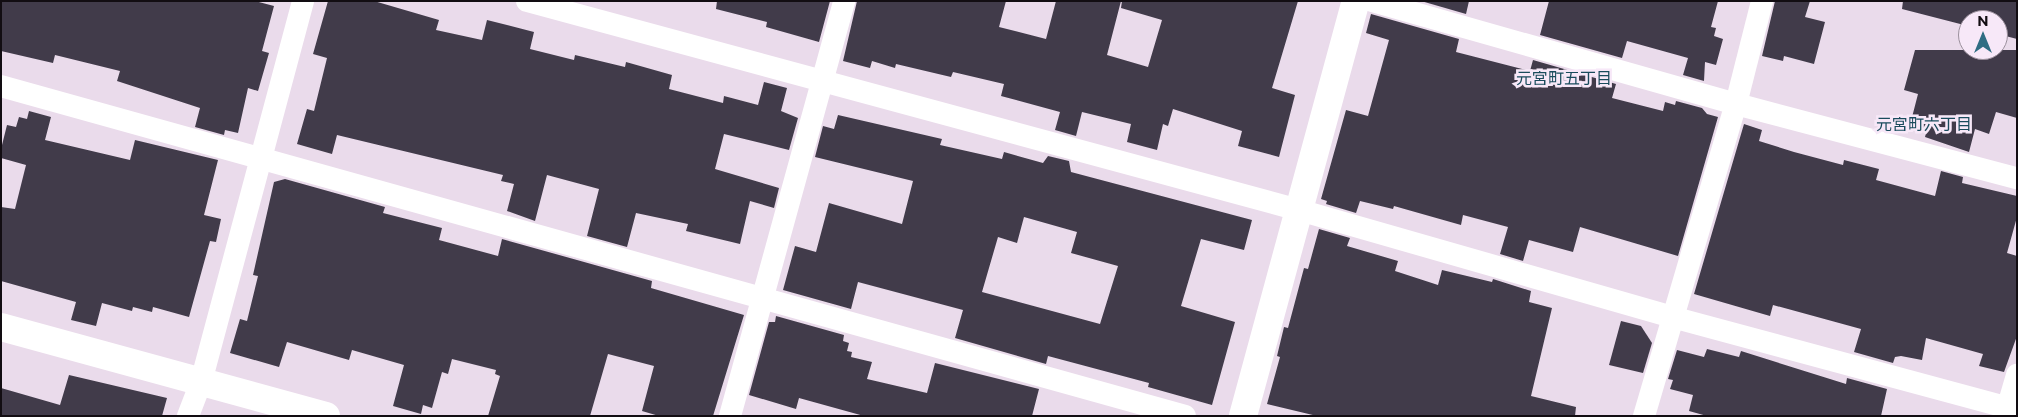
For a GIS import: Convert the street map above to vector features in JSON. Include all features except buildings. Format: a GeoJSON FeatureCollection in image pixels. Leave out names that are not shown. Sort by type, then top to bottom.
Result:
{"type":"FeatureCollection","features":[{"type":"Feature","properties":{"kind":"street"},"geometry":{"type":"LineString","coordinates":[[188,416],[201,382],[303,1]]}},
{"type":"Feature","properties":{"kind":"street"},"geometry":{"type":"LineString","coordinates":[[527,1],[1299,210],[1672,318],[2009,411],[2017,375]]}},
{"type":"Feature","properties":{"kind":"street"},"geometry":{"type":"LineString","coordinates":[[730,416],[844,1]]}},
{"type":"Feature","properties":{"kind":"street"},"geometry":{"type":"LineString","coordinates":[[1242,416],[1356,1]]}},
{"type":"Feature","properties":{"kind":"street"},"geometry":{"type":"LineString","coordinates":[[1372,1],[1736,104],[2017,178]]}},
{"type":"Feature","properties":{"kind":"street"},"geometry":{"type":"LineString","coordinates":[[1644,416],[1736,104],[1762,1]]}},
{"type":"Feature","properties":{"kind":"street"},"geometry":{"type":"LineString","coordinates":[[1,86],[261,160],[762,295],[1185,416]]}},
{"type":"Feature","properties":{"kind":"street"},"geometry":{"type":"LineString","coordinates":[[1,327],[326,416]]}},
{"type":"Feature","properties":{"kind":"district","name":"元宮町五丁目"},"geometry":{"type":"Point","coordinates":[1564,79]}},
{"type":"Feature","properties":{"kind":"district","name":"元宮町六丁目"},"geometry":{"type":"Point","coordinates":[1924,125]}}]}
